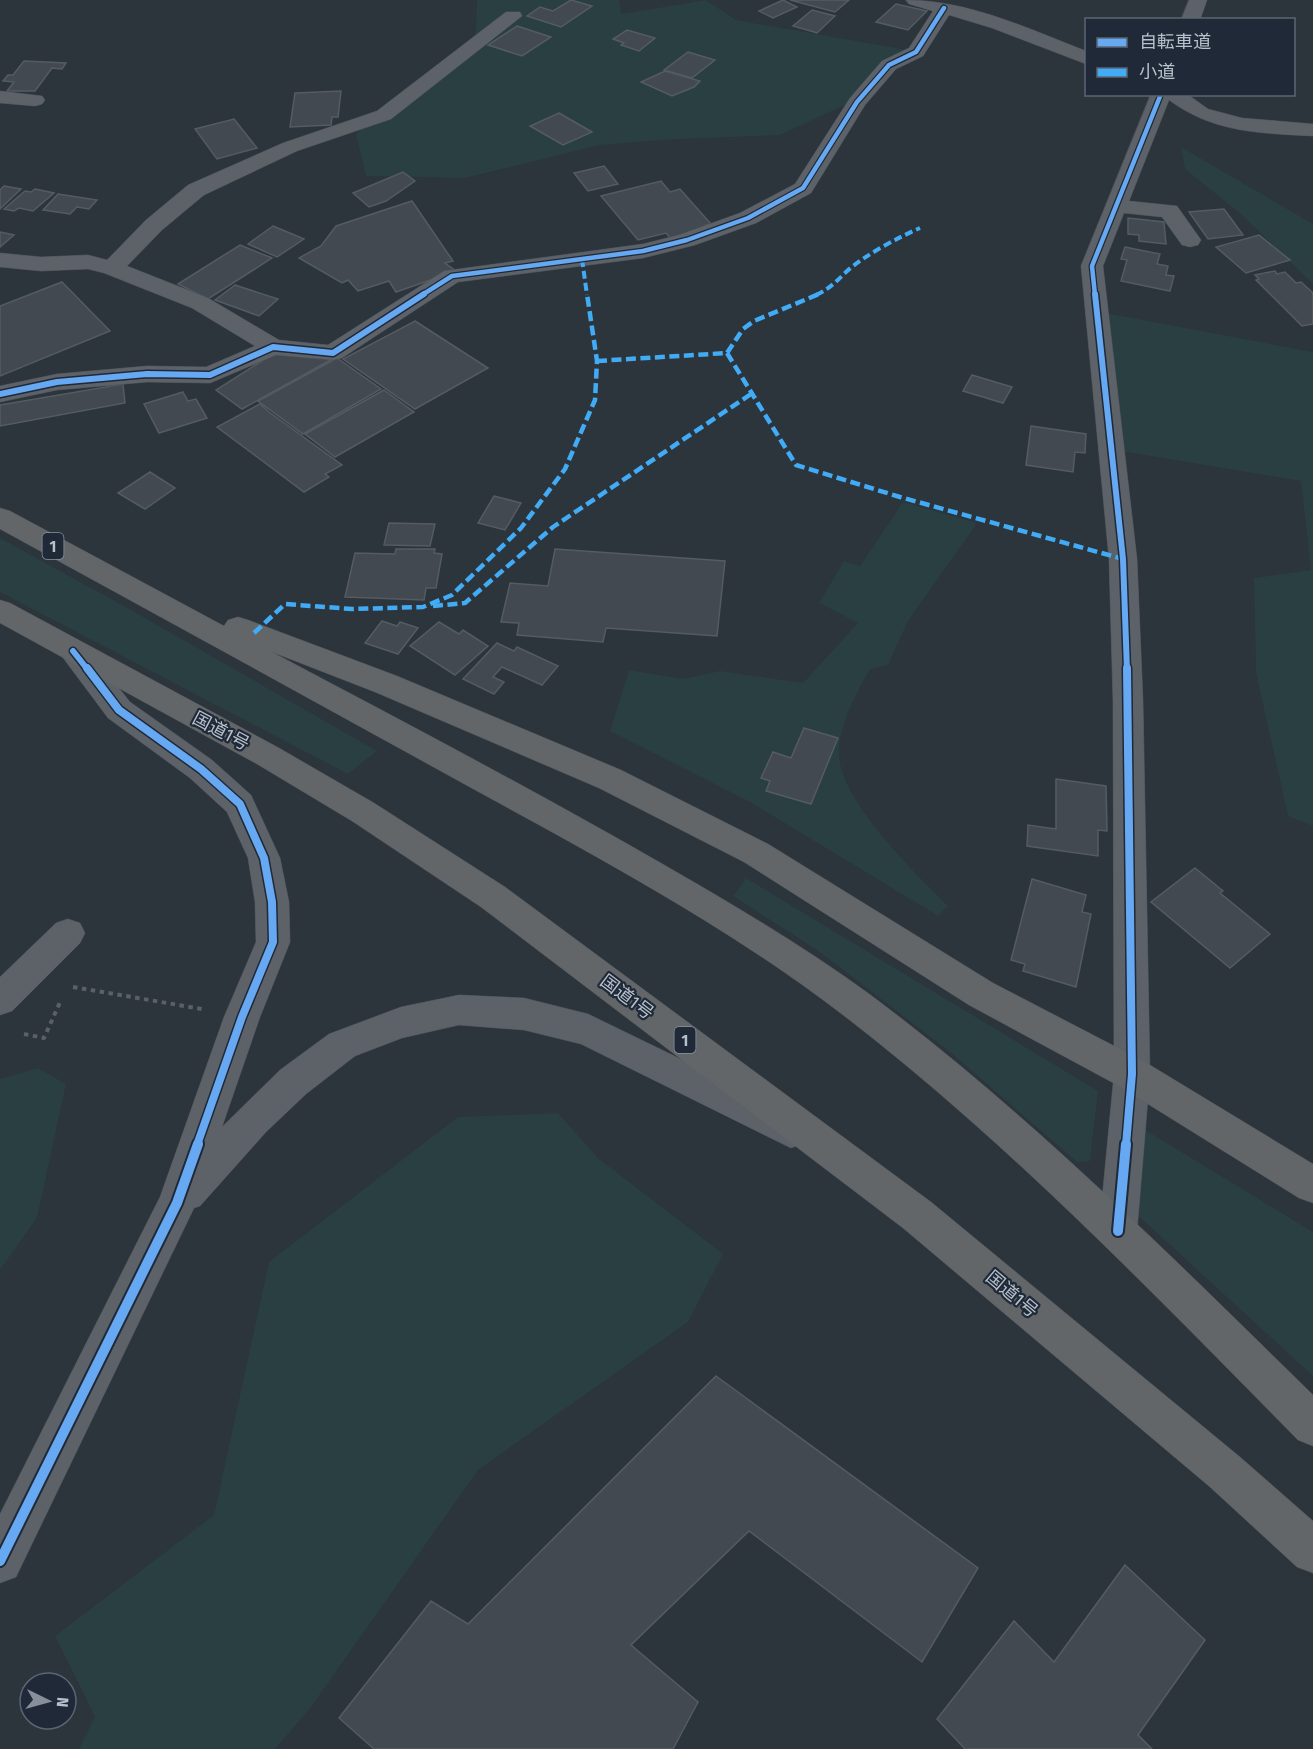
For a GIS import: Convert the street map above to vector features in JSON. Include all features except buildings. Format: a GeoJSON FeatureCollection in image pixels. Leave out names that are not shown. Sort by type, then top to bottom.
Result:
{"type":"FeatureCollection","features":[{"type":"Feature","properties":{"kind":"highway","name":"1"},"geometry":{"type":"LineString","coordinates":[[0,517],[580,832],[753,933],[861,1008],[918,1053],[1118,1231],[1313,1425]]}},
{"type":"Feature","properties":{"kind":"highway","name":"1"},"geometry":{"type":"LineString","coordinates":[[105,575],[386,684],[610,779],[756,853],[981,994],[1132,1074],[1313,1185]]}},
{"type":"Feature","properties":{"kind":"highway","name":"国道1号"},"geometry":{"type":"LineString","coordinates":[[0,610],[268,756],[363,812],[493,897],[917,1215],[1225,1472],[1313,1551]]}},
{"type":"Feature","properties":{"kind":"street"},"geometry":{"type":"LineString","coordinates":[[915,0],[999,24],[1085,58]]}},
{"type":"Feature","properties":{"kind":"street"},"geometry":{"type":"LineString","coordinates":[[1191,18],[1198,0]]}},
{"type":"Feature","properties":{"kind":"street"},"geometry":{"type":"LineString","coordinates":[[0,260],[41,264],[88,262],[112,268],[200,303],[273,347],[333,353],[452,276],[644,251],[687,240],[748,218],[803,188],[857,102],[889,65],[916,52],[944,8]]}},
{"type":"Feature","properties":{"kind":"street"},"geometry":{"type":"LineString","coordinates":[[112,268],[154,225],[196,190],[290,147],[384,115],[513,16]]}},
{"type":"Feature","properties":{"kind":"street"},"geometry":{"type":"LineString","coordinates":[[1118,1231],[1132,1074],[1128,701],[1123,559],[1092,266],[1160,96]]}},
{"type":"Feature","properties":{"kind":"street"},"geometry":{"type":"LineString","coordinates":[[1176,96],[1200,112],[1228,120],[1272,128],[1313,130]]}},
{"type":"Feature","properties":{"kind":"street"},"geometry":{"type":"LineString","coordinates":[[0,97],[35,100]]}},
{"type":"Feature","properties":{"kind":"street"},"geometry":{"type":"LineString","coordinates":[[1117,206],[1169,211],[1190,240]]}},
{"type":"Feature","properties":{"kind":"street"},"geometry":{"type":"LineString","coordinates":[[0,394],[57,382],[147,374],[210,375],[273,347]]}},
{"type":"Feature","properties":{"kind":"street"},"geometry":{"type":"LineString","coordinates":[[0,1561],[177,1203],[242,1017],[273,942],[272,902],[264,858],[240,804],[201,769],[119,710],[74,651]]}},
{"type":"Feature","properties":{"kind":"street"},"geometry":{"type":"LineString","coordinates":[[0,1000],[68,933]]}},
{"type":"Feature","properties":{"kind":"street"},"geometry":{"type":"LineString","coordinates":[[177,1203],[252,1120],[293,1082],[342,1045],[401,1023],[459,1010],[524,1014],[588,1030],[727,1101],[833,1151]]}},
{"type":"Feature","properties":{"kind":"path"},"geometry":{"type":"LineString","coordinates":[[67,986],[203,1009]]}},
{"type":"Feature","properties":{"kind":"path"},"geometry":{"type":"LineString","coordinates":[[22,1034],[44,1038],[63,996]]}},
{"type":"Feature","properties":{"kind":"green space"},"geometry":{"type":"Polygon","coordinates":[[[477,0],[619,0],[621,14],[706,0],[736,20],[913,51],[862,97],[780,135],[599,145],[465,178],[366,176],[356,134],[405,88],[475,48],[477,0]]]}},
{"type":"Feature","properties":{"kind":"green space"},"geometry":{"type":"Polygon","coordinates":[[[1181,147],[1313,224],[1313,284],[1243,216],[1185,169],[1181,147]]]}},
{"type":"Feature","properties":{"kind":"green space"},"geometry":{"type":"Polygon","coordinates":[[[1106,313],[1313,352],[1313,826],[1288,816],[1256,673],[1254,578],[1311,570],[1301,481],[1121,451],[1106,313]]]}},
{"type":"Feature","properties":{"kind":"green space"},"geometry":{"type":"Polygon","coordinates":[[[903,502],[977,523],[908,621],[888,665],[870,669],[846,718],[839,750],[842,769],[850,790],[864,812],[880,834],[948,906],[938,916],[750,802],[610,731],[629,670],[683,679],[720,671],[803,683],[858,623],[819,603],[844,561],[860,566],[903,502]]]}},
{"type":"Feature","properties":{"kind":"green space"},"geometry":{"type":"Polygon","coordinates":[[[0,538],[133,611],[377,751],[348,774],[0,592],[0,538]]]}},
{"type":"Feature","properties":{"kind":"green space"},"geometry":{"type":"Polygon","coordinates":[[[746,878],[1098,1091],[1090,1161],[1077,1162],[950,1052],[820,952],[733,896],[746,878]]]}},
{"type":"Feature","properties":{"kind":"green space"},"geometry":{"type":"Polygon","coordinates":[[[38,1068],[66,1084],[37,1218],[0,1270],[0,1079],[38,1068]]]}},
{"type":"Feature","properties":{"kind":"green space"},"geometry":{"type":"Polygon","coordinates":[[[558,1113],[598,1158],[723,1254],[688,1322],[478,1470],[311,1707],[275,1749],[79,1749],[95,1717],[78,1683],[78,1671],[72,1671],[55,1636],[214,1515],[269,1262],[458,1117],[558,1113]]]}},
{"type":"Feature","properties":{"kind":"green space"},"geometry":{"type":"Polygon","coordinates":[[[1137,1125],[1313,1232],[1313,1376],[1133,1211],[1137,1125]]]}},
{"type":"Feature","properties":{"kind":"marked path"},"geometry":{"type":"LineString","coordinates":[[597,361],[727,353],[743,329],[754,321],[827,290],[839,282],[846,272],[901,236],[920,228]]}},
{"type":"Feature","properties":{"kind":"marked path"},"geometry":{"type":"LineString","coordinates":[[254,633],[285,604],[352,609],[423,607],[452,595],[521,528],[565,469],[595,400],[597,361],[582,259]]}},
{"type":"Feature","properties":{"kind":"marked path"},"geometry":{"type":"LineString","coordinates":[[727,353],[796,465],[900,497],[1123,559]]}},
{"type":"Feature","properties":{"kind":"marked path"},"geometry":{"type":"LineString","coordinates":[[433,606],[465,603],[553,527],[751,394]]}},
{"type":"Feature","properties":{"kind":"cycle path"},"geometry":{"type":"LineString","coordinates":[[0,394],[57,382],[147,374],[210,375],[273,347],[333,353],[452,276],[643,251],[687,240],[748,218],[803,188],[857,102],[889,65],[916,52],[944,8]]}},
{"type":"Feature","properties":{"kind":"cycle path"},"geometry":{"type":"LineString","coordinates":[[1118,1231],[1132,1074],[1128,701],[1123,559],[1092,266],[1160,96]]}},
{"type":"Feature","properties":{"kind":"cycle path"},"geometry":{"type":"LineString","coordinates":[[0,1561],[177,1203],[242,1017],[273,942],[272,902],[264,858],[240,804],[201,769],[119,710],[73,651]]}}]}
